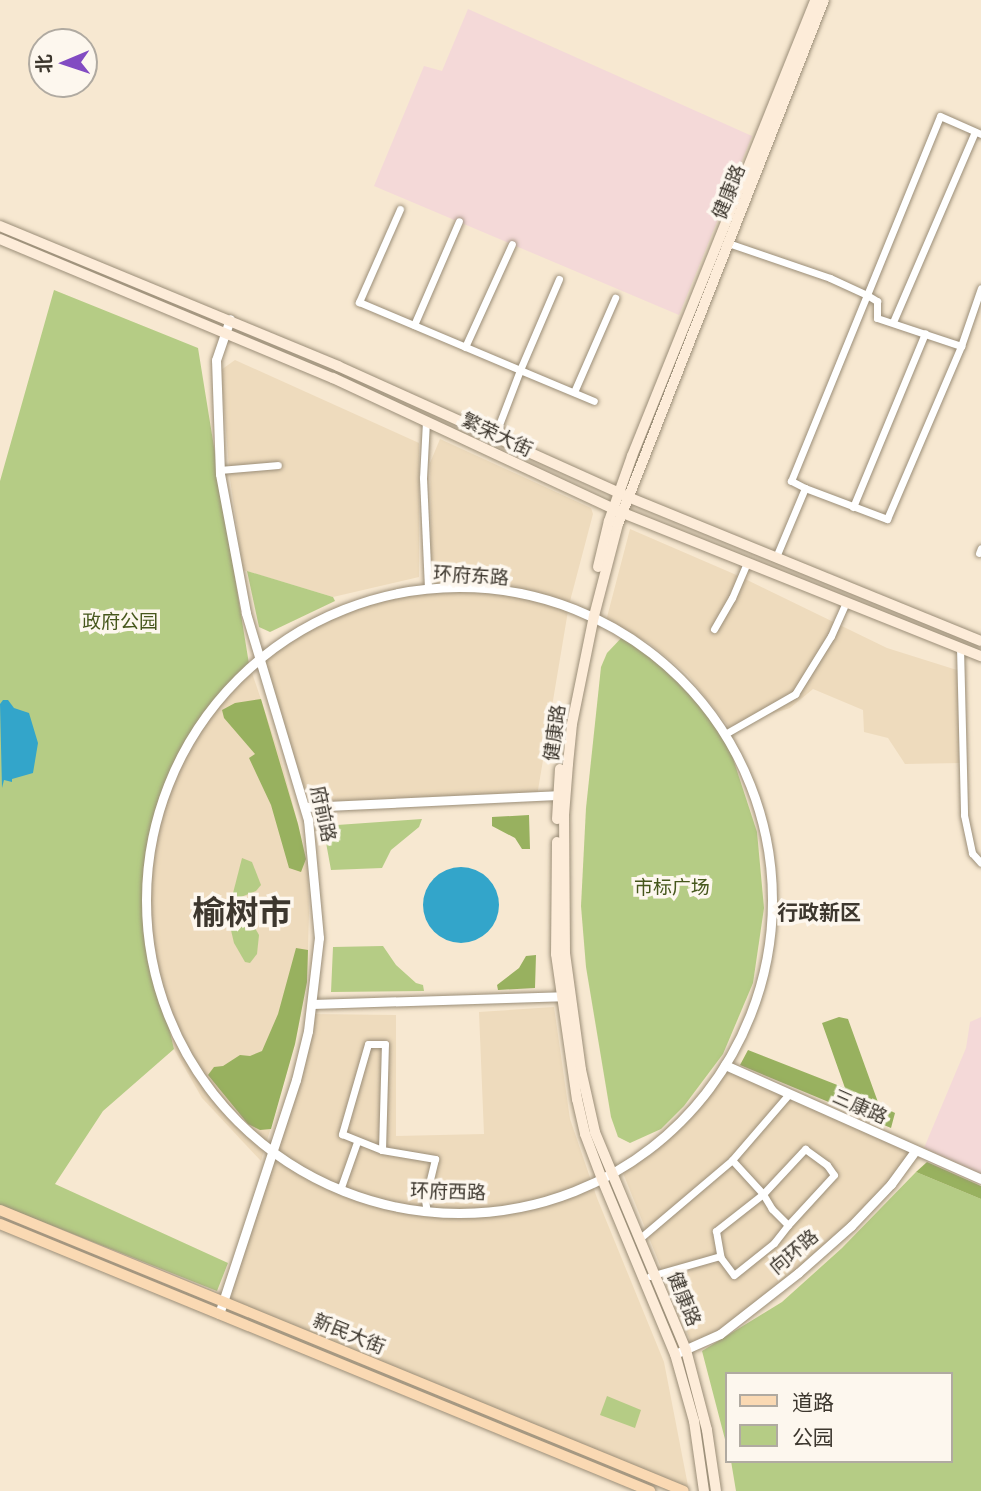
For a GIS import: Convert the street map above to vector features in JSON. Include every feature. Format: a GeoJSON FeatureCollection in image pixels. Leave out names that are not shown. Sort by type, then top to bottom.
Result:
{"type":"FeatureCollection","features":[{"type":"Feature","properties":{"kind":"main road","name":"健康路"},"geometry":{"type":"LineString","coordinates":[[704,1491],[680,1352],[643,1278],[601,1179],[585,1134],[577,1099],[556,954],[557,795],[566,725],[618,510],[816,0]]}},
{"type":"Feature","properties":{"kind":"main road","name":"健康路"},"geometry":{"type":"LineString","coordinates":[[623,495],[728,243],[824,0]]}},
{"type":"Feature","properties":{"kind":"main road","name":"繁荣大街"},"geometry":{"type":"LineString","coordinates":[[0,226],[230,319],[623,495],[981,641]]}},
{"type":"Feature","properties":{"kind":"main road","name":"繁荣大街"},"geometry":{"type":"LineString","coordinates":[[0,239],[224,331],[618,510],[981,656]]}},
{"type":"Feature","properties":{"kind":"main road","name":"健康路"},"geometry":{"type":"LineString","coordinates":[[591,614],[572,724],[564,815],[565,953],[581,1070],[595,1132],[655,1275],[707,1430],[716,1491]]}},
{"type":"Feature","properties":{"kind":"main road","name":"新民大街"},"geometry":{"type":"LineString","coordinates":[[0,1210],[684,1491]]}},
{"type":"Feature","properties":{"kind":"main road","name":"新民大街"},"geometry":{"type":"LineString","coordinates":[[0,1224],[650,1491]]}},
{"type":"Feature","properties":{"kind":"street"},"geometry":{"type":"LineString","coordinates":[[893,322],[978,133],[940,116],[791,481],[887,519],[961,346],[981,288]]}},
{"type":"Feature","properties":{"kind":"street"},"geometry":{"type":"LineString","coordinates":[[400,209],[359,302],[594,401]]}},
{"type":"Feature","properties":{"kind":"street"},"geometry":{"type":"LineString","coordinates":[[414,325],[458,221]]}},
{"type":"Feature","properties":{"kind":"street"},"geometry":{"type":"LineString","coordinates":[[728,243],[830,278],[877,301],[877,317],[961,346]]}},
{"type":"Feature","properties":{"kind":"street"},"geometry":{"type":"LineString","coordinates":[[465,347],[512,244]]}},
{"type":"Feature","properties":{"kind":"street"},"geometry":{"type":"LineString","coordinates":[[501,440],[499,425],[559,279]]}},
{"type":"Feature","properties":{"kind":"street"},"geometry":{"type":"LineString","coordinates":[[574,392],[615,298]]}},
{"type":"Feature","properties":{"kind":"street","name":"府前路"},"geometry":{"type":"LineString","coordinates":[[219,1314],[296,1080],[312,1004],[318,909],[305,807],[258,656],[232,547],[220,470],[216,360],[230,319]]}},
{"type":"Feature","properties":{"kind":"street"},"geometry":{"type":"LineString","coordinates":[[853,507],[925,333]]}},
{"type":"Feature","properties":{"kind":"street"},"geometry":{"type":"LineString","coordinates":[[426,421],[423,478],[428,589]]}},
{"type":"Feature","properties":{"kind":"street"},"geometry":{"type":"LineString","coordinates":[[220,470],[278,465]]}},
{"type":"Feature","properties":{"kind":"street"},"geometry":{"type":"LineString","coordinates":[[776,558],[804,488]]}},
{"type":"Feature","properties":{"kind":"street"},"geometry":{"type":"LineString","coordinates":[[714,629],[732,598],[747,562]]}},
{"type":"Feature","properties":{"kind":"street","name":"环府东路"},"geometry":{"type":"LineString","coordinates":[[145,886],[153,830],[161,799],[177,759],[200,721],[227,687],[258,656],[289,635],[340,611],[392,594],[428,589],[548,601],[591,614],[636,639],[667,663],[694,691],[725,734],[754,792],[765,830],[771,869],[772,908]]}},
{"type":"Feature","properties":{"kind":"street"},"geometry":{"type":"LineString","coordinates":[[725,734],[795,694],[831,636],[846,602]]}},
{"type":"Feature","properties":{"kind":"street"},"geometry":{"type":"LineString","coordinates":[[960,648],[964,815],[972,853],[981,863]]}},
{"type":"Feature","properties":{"kind":"street"},"geometry":{"type":"LineString","coordinates":[[305,807],[557,795]]}},
{"type":"Feature","properties":{"kind":"street","name":"环府西路"},"geometry":{"type":"LineString","coordinates":[[145,886],[146,929],[153,972],[174,1030],[210,1091],[239,1123],[272,1152],[309,1175],[340,1190],[390,1206],[427,1212],[476,1213],[520,1208],[562,1196],[612,1173],[640,1155],[680,1122],[725,1065],[747,1023],[760,986],[769,947],[772,908]]}},
{"type":"Feature","properties":{"kind":"street"},"geometry":{"type":"LineString","coordinates":[[312,1004],[562,996]]}},
{"type":"Feature","properties":{"kind":"street"},"geometry":{"type":"LineString","coordinates":[[382,1150],[385,1044],[368,1044],[342,1134],[382,1150],[435,1159],[425,1200],[427,1212]]}},
{"type":"Feature","properties":{"kind":"street","name":"三康路"},"geometry":{"type":"LineString","coordinates":[[725,1065],[981,1179]]}},
{"type":"Feature","properties":{"kind":"street"},"geometry":{"type":"LineString","coordinates":[[629,1244],[640,1238],[732,1160],[789,1094]]}},
{"type":"Feature","properties":{"kind":"street"},"geometry":{"type":"LineString","coordinates":[[340,1190],[357,1142]]}},
{"type":"Feature","properties":{"kind":"street"},"geometry":{"type":"LineString","coordinates":[[805,1149],[827,1165],[834,1175],[774,1242],[734,1275],[720,1256],[716,1231],[763,1194],[805,1149]]}},
{"type":"Feature","properties":{"kind":"street","name":"向环路"},"geometry":{"type":"LineString","coordinates":[[680,1352],[720,1334],[809,1264],[851,1226],[891,1184],[915,1151]]}},
{"type":"Feature","properties":{"kind":"street"},"geometry":{"type":"LineString","coordinates":[[732,1160],[788,1225]]}},
{"type":"Feature","properties":{"kind":"street"},"geometry":{"type":"LineString","coordinates":[[643,1278],[720,1256]]}},
{"type":"Feature","properties":{"kind":"shaded area"},"geometry":{"type":"Polygon","coordinates":[[[468,9],[752,136],[679,315],[374,186],[424,66],[442,71],[468,9]]]}},
{"type":"Feature","properties":{"kind":"shaded area"},"geometry":{"type":"Polygon","coordinates":[[[235,360],[419,443],[419,577],[333,597],[243,570],[230,479],[221,370],[235,360]]]}},
{"type":"Feature","properties":{"kind":"shaded area"},"geometry":{"type":"Polygon","coordinates":[[[440,439],[591,508],[593,514],[569,605],[537,796],[305,807],[258,656],[322,619],[358,605],[428,589],[431,537],[430,463],[440,439]]]}},
{"type":"Feature","properties":{"kind":"shaded area"},"geometry":{"type":"Polygon","coordinates":[[[630,529],[741,577],[887,648],[960,671],[961,763],[905,764],[888,738],[864,732],[863,710],[813,689],[790,708],[729,727],[687,674],[649,643],[606,621],[630,529]]]}},
{"type":"Feature","properties":{"kind":"shaded area"},"geometry":{"type":"Polygon","coordinates":[[[249,664],[281,759],[308,868],[307,982],[295,1044],[261,1161],[202,1098],[174,1049],[149,944],[150,840],[161,799],[190,737],[227,687],[249,664]]]}},
{"type":"Feature","properties":{"kind":"shaded area"},"geometry":{"type":"Polygon","coordinates":[[[554,1007],[570,1119],[597,1198],[664,1362],[689,1491],[229,1304],[311,1014],[396,1015],[396,1136],[484,1134],[479,1012],[554,1007]]]}},
{"type":"Feature","properties":{"kind":"shaded area"},"geometry":{"type":"Polygon","coordinates":[[[981,1017],[981,1174],[924,1148],[966,1048],[970,1022],[981,1017]]]}},
{"type":"Feature","properties":{"kind":"shaded area"},"geometry":{"type":"Polygon","coordinates":[[[725,1065],[915,1151],[851,1226],[720,1334],[693,1347],[621,1168],[680,1122],[725,1065]]]}},
{"type":"Feature","properties":{"kind":"green space","name":"政府公园"},"geometry":{"type":"Polygon","coordinates":[[[54,290],[198,348],[249,664],[227,687],[190,737],[161,799],[150,840],[145,885],[149,944],[174,1049],[103,1111],[55,1184],[228,1263],[217,1291],[0,1205],[0,481],[54,290]]]}},
{"type":"Feature","properties":{"kind":"green space"},"geometry":{"type":"Polygon","coordinates":[[[247,571],[333,597],[335,601],[270,632],[259,627],[247,571]]]}},
{"type":"Feature","properties":{"kind":"green space","name":"市标广场"},"geometry":{"type":"Polygon","coordinates":[[[626,633],[676,673],[725,734],[757,832],[764,908],[753,983],[723,1054],[684,1106],[661,1129],[630,1143],[618,1137],[611,1117],[586,967],[581,906],[586,808],[601,667],[607,653],[626,633]]]}},
{"type":"Feature","properties":{"kind":"green space"},"geometry":{"type":"Polygon","coordinates":[[[261,699],[298,824],[306,859],[301,872],[289,868],[271,805],[249,758],[255,754],[224,718],[222,710],[235,703],[261,699]]]}},
{"type":"Feature","properties":{"kind":"green space"},"geometry":{"type":"Polygon","coordinates":[[[529,815],[530,849],[522,849],[515,838],[492,826],[492,817],[529,815]]]}},
{"type":"Feature","properties":{"kind":"green space"},"geometry":{"type":"Polygon","coordinates":[[[422,819],[419,827],[391,850],[382,868],[331,870],[323,826],[422,819]]]}},
{"type":"Feature","properties":{"kind":"green space"},"geometry":{"type":"Polygon","coordinates":[[[242,858],[252,862],[261,885],[256,891],[231,901],[242,858]]]}},
{"type":"Feature","properties":{"kind":"green space"},"geometry":{"type":"Polygon","coordinates":[[[230,926],[255,928],[259,935],[257,954],[250,963],[245,962],[234,943],[230,926]]]}},
{"type":"Feature","properties":{"kind":"green space"},"geometry":{"type":"Polygon","coordinates":[[[383,946],[396,965],[416,983],[423,985],[424,991],[331,992],[333,947],[383,946]]]}},
{"type":"Feature","properties":{"kind":"green space"},"geometry":{"type":"Polygon","coordinates":[[[296,948],[308,950],[307,982],[295,1044],[271,1129],[260,1130],[248,1124],[208,1075],[214,1067],[223,1066],[240,1055],[250,1056],[262,1051],[278,1014],[296,948]]]}},
{"type":"Feature","properties":{"kind":"green space"},"geometry":{"type":"Polygon","coordinates":[[[536,955],[535,988],[498,990],[497,985],[519,968],[526,956],[536,955]]]}},
{"type":"Feature","properties":{"kind":"green space"},"geometry":{"type":"Polygon","coordinates":[[[839,1017],[848,1019],[879,1105],[895,1113],[891,1128],[740,1065],[748,1050],[845,1088],[822,1023],[839,1017]]]}},
{"type":"Feature","properties":{"kind":"green space"},"geometry":{"type":"Polygon","coordinates":[[[927,1162],[981,1186],[981,1199],[916,1172],[927,1162]]]}},
{"type":"Feature","properties":{"kind":"green space"},"geometry":{"type":"Polygon","coordinates":[[[916,1172],[981,1199],[981,1491],[736,1491],[731,1463],[953,1463],[953,1372],[726,1372],[726,1443],[702,1351],[782,1302],[842,1248],[916,1172]]]}},
{"type":"Feature","properties":{"kind":"green space"},"geometry":{"type":"Polygon","coordinates":[[[607,1396],[641,1410],[635,1428],[600,1415],[607,1396]]]}},
{"type":"Feature","properties":{"kind":"water"},"geometry":{"type":"Polygon","coordinates":[[[3,700],[8,700],[14,708],[29,713],[38,743],[33,773],[12,779],[12,782],[4,780],[2,788],[0,704],[3,700]]]}},
{"type":"Feature","properties":{"kind":"water"},"geometry":{"type":"Polygon","coordinates":[[[461,867],[475,870],[488,878],[496,891],[499,905],[496,919],[488,932],[475,940],[461,943],[447,940],[434,932],[426,919],[423,905],[426,891],[434,878],[447,870],[461,867]]]}},
{"type":"Feature","properties":{"kind":"district","name":"榆树市"},"geometry":{"type":"Point","coordinates":[242,912]}},
{"type":"Feature","properties":{"kind":"district","name":"行政新区"},"geometry":{"type":"Point","coordinates":[819,912]}}]}
